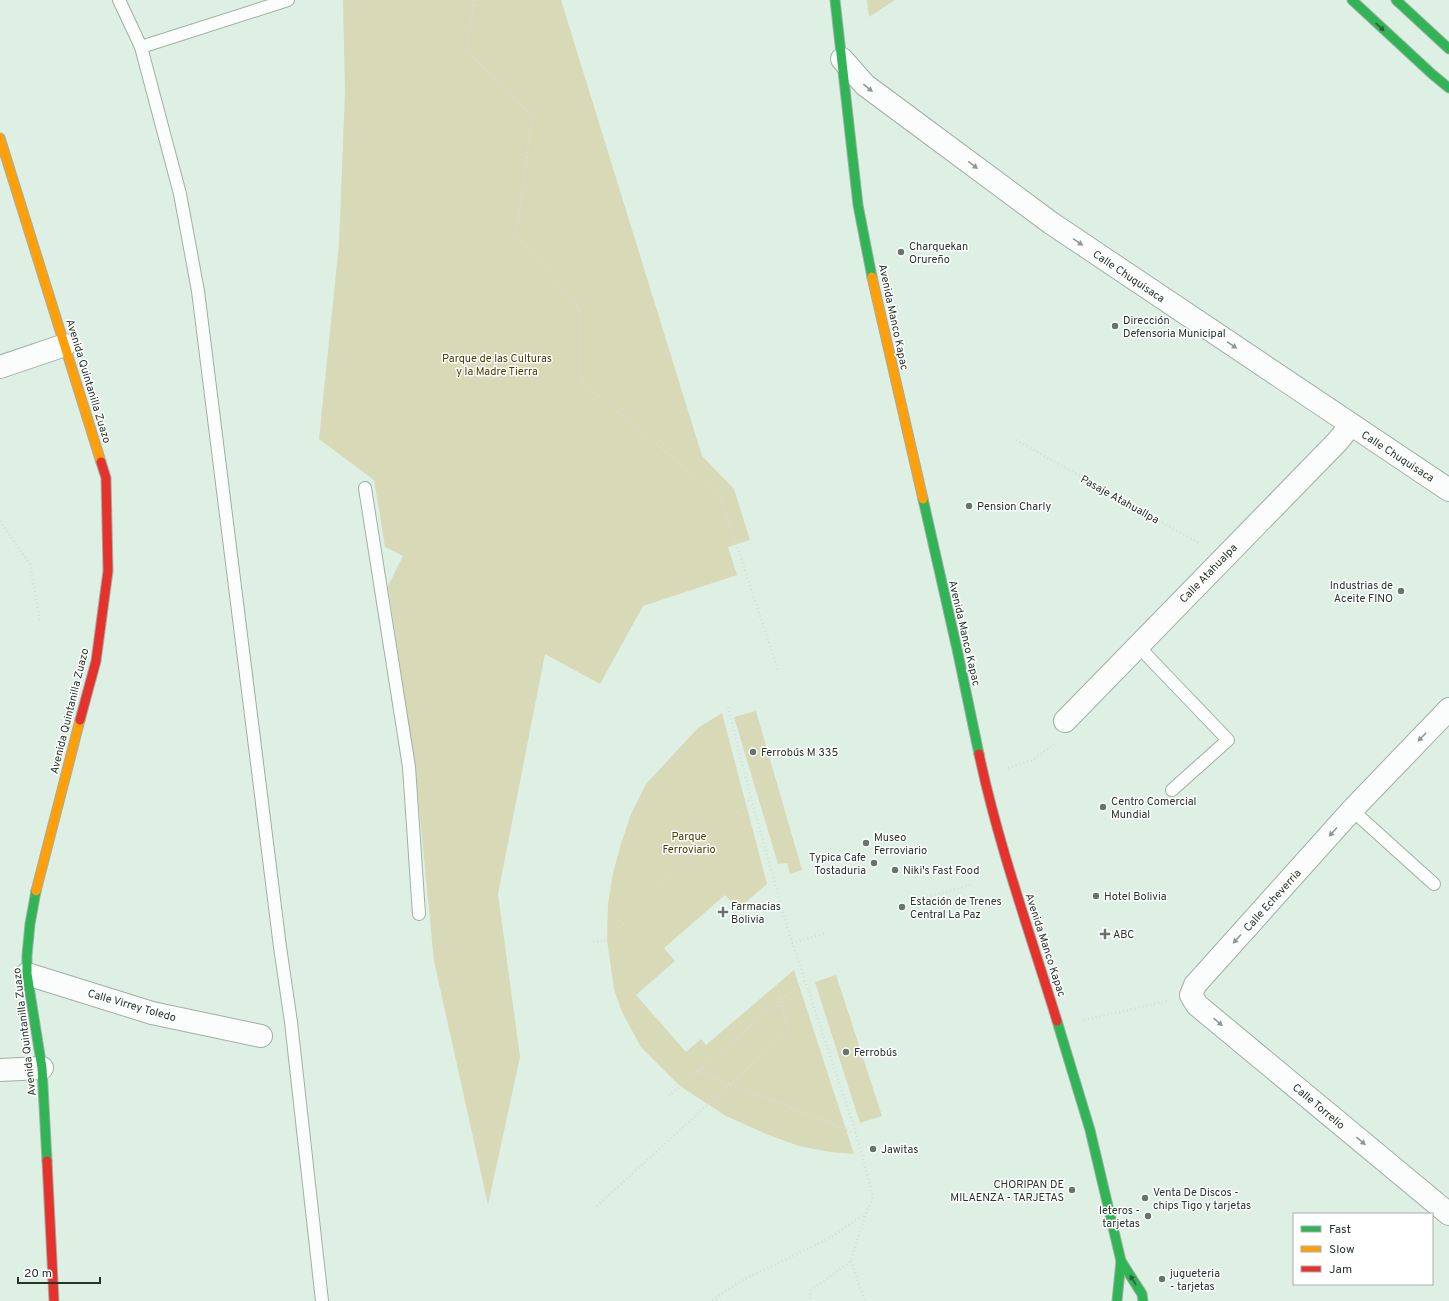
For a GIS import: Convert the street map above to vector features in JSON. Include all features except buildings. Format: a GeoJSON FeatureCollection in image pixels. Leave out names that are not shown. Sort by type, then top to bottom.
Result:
{"type":"FeatureCollection","features":[{"type":"Feature","properties":{"kind":"main road","name":"Avenida Manco Kapac"},"geometry":{"type":"LineString","coordinates":[[835,0],[858,205],[876,297],[959,656],[984,776],[1011,873],[1090,1130],[1120,1261],[1117,1301]]}},
{"type":"Feature","properties":{"kind":"main road"},"geometry":{"type":"LineString","coordinates":[[1352,0],[1449,88]]}},
{"type":"Feature","properties":{"kind":"main road"},"geometry":{"type":"LineString","coordinates":[[1396,0],[1449,49]]}},
{"type":"Feature","properties":{"kind":"main road","name":"Avenida Quintanilla Zuazo"},"geometry":{"type":"LineString","coordinates":[[0,138],[106,478],[108,570],[96,661],[39,878],[30,924],[27,974],[42,1068],[54,1301]]}},
{"type":"Feature","properties":{"kind":"main road","name":"Avenida Manco Kapac"},"geometry":{"type":"LineString","coordinates":[[1120,1261],[1142,1294],[1143,1301]]}},
{"type":"Feature","properties":{"kind":"street","name":"Calle Chuquisaca"},"geometry":{"type":"LineString","coordinates":[[842,59],[865,85],[1050,223],[1449,490]]}},
{"type":"Feature","properties":{"kind":"street"},"geometry":{"type":"LineString","coordinates":[[0,367],[65,345]]}},
{"type":"Feature","properties":{"kind":"street","name":"Calle Atahualpa"},"geometry":{"type":"LineString","coordinates":[[1065,721],[1337,442],[1351,425]]}},
{"type":"Feature","properties":{"kind":"street","name":"Calle Echeverria"},"geometry":{"type":"LineString","coordinates":[[1190,995],[1195,985],[1352,810],[1449,709]]}},
{"type":"Feature","properties":{"kind":"street","name":"Calle Virrey Toledo"},"geometry":{"type":"LineString","coordinates":[[27,974],[152,1013],[261,1036]]}},
{"type":"Feature","properties":{"kind":"street","name":"Calle Torrelio"},"geometry":{"type":"LineString","coordinates":[[1190,995],[1197,1005],[1449,1214]]}},
{"type":"Feature","properties":{"kind":"street"},"geometry":{"type":"LineString","coordinates":[[0,1070],[42,1068]]}},
{"type":"Feature","properties":{"kind":"lane"},"geometry":{"type":"LineString","coordinates":[[119,0],[141,47],[180,194],[198,291],[280,947],[291,1022],[322,1301]]}},
{"type":"Feature","properties":{"kind":"lane"},"geometry":{"type":"LineString","coordinates":[[141,47],[288,0]]}},
{"type":"Feature","properties":{"kind":"lane"},"geometry":{"type":"LineString","coordinates":[[365,488],[409,767],[419,914]]}},
{"type":"Feature","properties":{"kind":"lane"},"geometry":{"type":"LineString","coordinates":[[1138,646],[1228,740],[1172,790]]}},
{"type":"Feature","properties":{"kind":"lane"},"geometry":{"type":"LineString","coordinates":[[1352,810],[1434,884]]}},
{"type":"Feature","properties":{"kind":"path"},"geometry":{"type":"LineString","coordinates":[[474,0],[466,50],[532,117],[516,236],[579,307],[581,381],[721,498],[778,670]]}},
{"type":"Feature","properties":{"kind":"path","name":"Pasaje Atahuallpa"},"geometry":{"type":"LineString","coordinates":[[1016,440],[1224,557]]}},
{"type":"Feature","properties":{"kind":"path"},"geometry":{"type":"LineString","coordinates":[[0,521],[30,564],[40,622]]}},
{"type":"Feature","properties":{"kind":"path"},"geometry":{"type":"LineString","coordinates":[[728,707],[751,798],[792,943],[856,1133],[873,1197],[851,1261],[811,1290],[810,1301]]}},
{"type":"Feature","properties":{"kind":"path"},"geometry":{"type":"LineString","coordinates":[[984,776],[1033,760],[1061,739],[1065,721]]}},
{"type":"Feature","properties":{"kind":"path"},"geometry":{"type":"LineString","coordinates":[[593,942],[607,940],[751,798]]}},
{"type":"Feature","properties":{"kind":"path"},"geometry":{"type":"LineString","coordinates":[[923,898],[970,885]]}},
{"type":"Feature","properties":{"kind":"path"},"geometry":{"type":"LineString","coordinates":[[792,943],[826,933]]}},
{"type":"Feature","properties":{"kind":"path"},"geometry":{"type":"LineString","coordinates":[[669,1096],[805,980]]}},
{"type":"Feature","properties":{"kind":"path"},"geometry":{"type":"LineString","coordinates":[[597,1206],[788,1031],[777,985]]}},
{"type":"Feature","properties":{"kind":"path"},"geometry":{"type":"LineString","coordinates":[[1059,1026],[1190,995]]}},
{"type":"Feature","properties":{"kind":"path"},"geometry":{"type":"LineString","coordinates":[[698,1071],[856,1133]]}},
{"type":"Feature","properties":{"kind":"path"},"geometry":{"type":"LineString","coordinates":[[723,1301],[712,1300],[743,1280],[830,1238],[866,1214]]}},
{"type":"Feature","properties":{"kind":"path"},"geometry":{"type":"LineString","coordinates":[[851,1261],[865,1301]]}},
{"type":"Feature","properties":{"kind":"green space","name":"Parque de las Culturas y la Madre Tierra"},"geometry":{"type":"Polygon","coordinates":[[[343,0],[561,0],[702,456],[734,489],[750,540],[728,547],[737,575],[643,606],[600,684],[545,654],[498,894],[520,1057],[488,1205],[434,961],[415,766],[388,586],[403,556],[385,547],[374,480],[319,439],[339,244],[345,93],[343,0]]]}},
{"type":"Feature","properties":{"kind":"green space"},"geometry":{"type":"Polygon","coordinates":[[[867,0],[895,0],[869,17],[867,0]]]}},
{"type":"Feature","properties":{"kind":"green space"},"geometry":{"type":"Polygon","coordinates":[[[756,711],[802,870],[790,874],[787,863],[778,864],[734,717],[756,711]]]}},
{"type":"Feature","properties":{"kind":"green space","name":"Parque Ferroviario"},"geometry":{"type":"Polygon","coordinates":[[[722,713],[767,884],[738,909],[725,895],[664,948],[675,961],[636,995],[686,1052],[701,1039],[706,1045],[794,970],[854,1154],[830,1152],[799,1146],[766,1134],[726,1116],[680,1086],[641,1047],[622,1012],[614,989],[607,940],[608,904],[613,873],[631,814],[646,784],[698,728],[722,713]]]}},
{"type":"Feature","properties":{"kind":"green space"},"geometry":{"type":"Polygon","coordinates":[[[836,975],[882,1116],[860,1123],[815,982],[836,975]]]}},
{"type":"Feature","properties":{"kind":"traffic: fast"},"geometry":{"type":"LineString","coordinates":[[835,0],[858,205],[872,277]]}},
{"type":"Feature","properties":{"kind":"traffic: fast"},"geometry":{"type":"LineString","coordinates":[[1352,0],[1449,88]]}},
{"type":"Feature","properties":{"kind":"traffic: fast"},"geometry":{"type":"LineString","coordinates":[[1396,0],[1449,49]]}},
{"type":"Feature","properties":{"kind":"traffic: fast"},"geometry":{"type":"LineString","coordinates":[[923,499],[979,754]]}},
{"type":"Feature","properties":{"kind":"traffic: fast"},"geometry":{"type":"LineString","coordinates":[[36,891],[30,924],[27,974],[42,1068],[47,1161]]}},
{"type":"Feature","properties":{"kind":"traffic: fast"},"geometry":{"type":"LineString","coordinates":[[1057,1021],[1090,1130],[1121,1261],[1117,1301]]}},
{"type":"Feature","properties":{"kind":"traffic: fast"},"geometry":{"type":"LineString","coordinates":[[1121,1261],[1142,1294],[1143,1301]]}},
{"type":"Feature","properties":{"kind":"traffic: slow"},"geometry":{"type":"LineString","coordinates":[[0,138],[101,462]]}},
{"type":"Feature","properties":{"kind":"traffic: slow"},"geometry":{"type":"LineString","coordinates":[[872,277],[923,499]]}},
{"type":"Feature","properties":{"kind":"traffic: slow"},"geometry":{"type":"LineString","coordinates":[[36,891],[80,720]]}},
{"type":"Feature","properties":{"kind":"traffic: jam"},"geometry":{"type":"LineString","coordinates":[[80,720],[96,661],[108,571],[106,478],[101,462]]}},
{"type":"Feature","properties":{"kind":"traffic: jam"},"geometry":{"type":"LineString","coordinates":[[979,754],[995,821],[1057,1021]]}},
{"type":"Feature","properties":{"kind":"traffic: jam"},"geometry":{"type":"LineString","coordinates":[[47,1161],[54,1301]]}},
{"type":"Feature","properties":{"kind":"place","name":"Charquekan Orureño"},"geometry":{"type":"Point","coordinates":[901,252]}},
{"type":"Feature","properties":{"kind":"place","name":"Dirección Defensoria Municipal"},"geometry":{"type":"Point","coordinates":[1115,326]}},
{"type":"Feature","properties":{"kind":"place","name":"Pension Charly"},"geometry":{"type":"Point","coordinates":[969,506]}},
{"type":"Feature","properties":{"kind":"place","name":"Industrias de Aceite FINO"},"geometry":{"type":"Point","coordinates":[1401,591]}},
{"type":"Feature","properties":{"kind":"place","name":"Ferrobús M 335"},"geometry":{"type":"Point","coordinates":[753,752]}},
{"type":"Feature","properties":{"kind":"place","name":"Centro Comercial Mundial"},"geometry":{"type":"Point","coordinates":[1103,807]}},
{"type":"Feature","properties":{"kind":"place","name":"Museo Ferroviario"},"geometry":{"type":"Point","coordinates":[866,843]}},
{"type":"Feature","properties":{"kind":"place","name":"Typica Cafe Tostaduria"},"geometry":{"type":"Point","coordinates":[874,863]}},
{"type":"Feature","properties":{"kind":"place","name":"Niki's Fast Food"},"geometry":{"type":"Point","coordinates":[895,870]}},
{"type":"Feature","properties":{"kind":"place","name":"Hotel Bolivia"},"geometry":{"type":"Point","coordinates":[1096,896]}},
{"type":"Feature","properties":{"kind":"place","name":"Estación de Trenes Central La Paz"},"geometry":{"type":"Point","coordinates":[902,907]}},
{"type":"Feature","properties":{"kind":"place","name":"Farmacias Bolivia"},"geometry":{"type":"Point","coordinates":[723,912]}},
{"type":"Feature","properties":{"kind":"place","name":"ABC"},"geometry":{"type":"Point","coordinates":[1105,934]}},
{"type":"Feature","properties":{"kind":"place","name":"Ferrobús"},"geometry":{"type":"Point","coordinates":[846,1052]}},
{"type":"Feature","properties":{"kind":"place","name":"Jawitas"},"geometry":{"type":"Point","coordinates":[873,1149]}},
{"type":"Feature","properties":{"kind":"place","name":"CHORIPAN DE MILAENZA - TARJETAS"},"geometry":{"type":"Point","coordinates":[1072,1190]}},
{"type":"Feature","properties":{"kind":"place","name":"Venta De Discos - chips Tigo y tarjetas"},"geometry":{"type":"Point","coordinates":[1145,1198]}},
{"type":"Feature","properties":{"kind":"place","name":"leteros - tarjetas"},"geometry":{"type":"Point","coordinates":[1148,1216]}},
{"type":"Feature","properties":{"kind":"place","name":"jugueteria - tarjetas"},"geometry":{"type":"Point","coordinates":[1162,1279]}}]}
